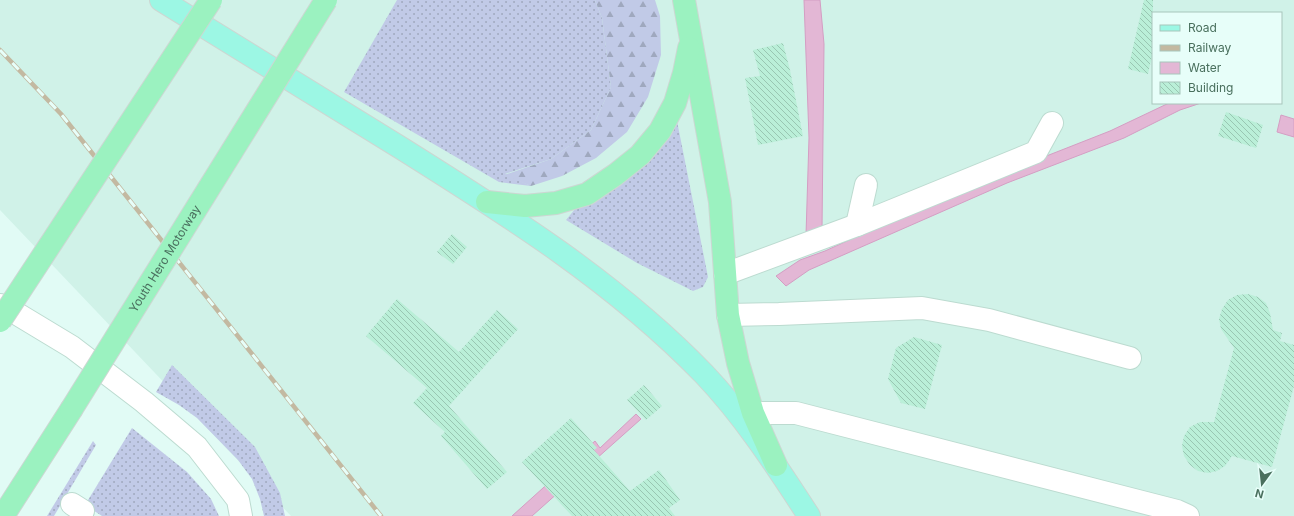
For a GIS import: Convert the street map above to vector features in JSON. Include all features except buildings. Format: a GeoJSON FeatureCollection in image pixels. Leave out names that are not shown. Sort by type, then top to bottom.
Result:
{"type":"FeatureCollection","features":[{"type":"Feature","properties":{"kind":"highway"},"geometry":{"type":"LineString","coordinates":[[0,321],[211,0]]}},
{"type":"Feature","properties":{"kind":"highway","name":"Youth Hero Motorway"},"geometry":{"type":"LineString","coordinates":[[3,516],[71,410],[326,0]]}},
{"type":"Feature","properties":{"kind":"highway"},"geometry":{"type":"LineString","coordinates":[[487,202],[525,206],[564,201],[586,194],[640,155],[660,131],[675,103],[684,73],[689,46],[685,4]]}},
{"type":"Feature","properties":{"kind":"highway"},"geometry":{"type":"LineString","coordinates":[[685,4],[720,202],[728,315],[738,363],[753,413],[776,465]]}},
{"type":"Feature","properties":{"kind":"main road"},"geometry":{"type":"LineString","coordinates":[[160,0],[487,202],[565,255],[638,311],[704,374],[742,417],[776,465],[809,516]]}},
{"type":"Feature","properties":{"kind":"street"},"geometry":{"type":"LineString","coordinates":[[725,274],[857,225],[1036,152],[1052,123]]}},
{"type":"Feature","properties":{"kind":"street"},"geometry":{"type":"LineString","coordinates":[[857,225],[866,185]]}},
{"type":"Feature","properties":{"kind":"street"},"geometry":{"type":"LineString","coordinates":[[0,305],[72,347],[144,402],[197,447],[238,500],[241,516]]}},
{"type":"Feature","properties":{"kind":"street"},"geometry":{"type":"LineString","coordinates":[[728,315],[922,308],[989,320],[1130,358]]}},
{"type":"Feature","properties":{"kind":"street"},"geometry":{"type":"LineString","coordinates":[[753,413],[796,413],[1177,511],[1188,516]]}},
{"type":"Feature","properties":{"kind":"shaded area"},"geometry":{"type":"Polygon","coordinates":[[[0,0],[1294,0],[1294,516],[291,516],[0,210],[0,0]]]}},
{"type":"Feature","properties":{"kind":"green space"},"geometry":{"type":"Polygon","coordinates":[[[397,0],[595,0],[602,18],[611,87],[591,130],[551,159],[505,174],[531,186],[499,182],[344,92],[397,0]]]}},
{"type":"Feature","properties":{"kind":"green space"},"geometry":{"type":"Polygon","coordinates":[[[595,0],[655,0],[660,16],[661,55],[648,97],[627,132],[596,158],[562,176],[531,186],[504,175],[551,159],[591,130],[611,87],[602,18],[595,0]]]}},
{"type":"Feature","properties":{"kind":"green space"},"geometry":{"type":"Polygon","coordinates":[[[676,116],[708,277],[703,287],[693,291],[637,263],[566,220],[575,209],[592,199],[676,116]]]}},
{"type":"Feature","properties":{"kind":"green space"},"geometry":{"type":"Polygon","coordinates":[[[172,365],[255,447],[280,493],[285,516],[264,516],[260,499],[252,479],[238,460],[197,418],[179,405],[156,392],[172,365]]]}},
{"type":"Feature","properties":{"kind":"green space"},"geometry":{"type":"Polygon","coordinates":[[[132,428],[187,472],[211,499],[219,516],[102,516],[85,505],[132,428]]]}},
{"type":"Feature","properties":{"kind":"green space"},"geometry":{"type":"Polygon","coordinates":[[[93,441],[96,445],[54,516],[47,516],[93,441]]]}},
{"type":"Feature","properties":{"kind":"water"},"geometry":{"type":"Polygon","coordinates":[[[804,0],[820,0],[824,44],[822,229],[806,235],[809,138],[804,0]]]}},
{"type":"Feature","properties":{"kind":"water"},"geometry":{"type":"Polygon","coordinates":[[[1167,104],[1198,104],[1180,110],[1124,138],[1007,183],[809,270],[786,286],[776,276],[800,260],[825,251],[926,205],[1110,131],[1167,104]]]}},
{"type":"Feature","properties":{"kind":"water"},"geometry":{"type":"Polygon","coordinates":[[[1281,115],[1294,119],[1294,137],[1277,132],[1281,115]]]}},
{"type":"Feature","properties":{"kind":"water"},"geometry":{"type":"Polygon","coordinates":[[[636,414],[641,419],[532,516],[512,516],[595,441],[600,448],[636,414]]]}},
{"type":"Feature","properties":{"kind":"railway"},"geometry":{"type":"LineString","coordinates":[[0,50],[61,114],[381,516]]}}]}
